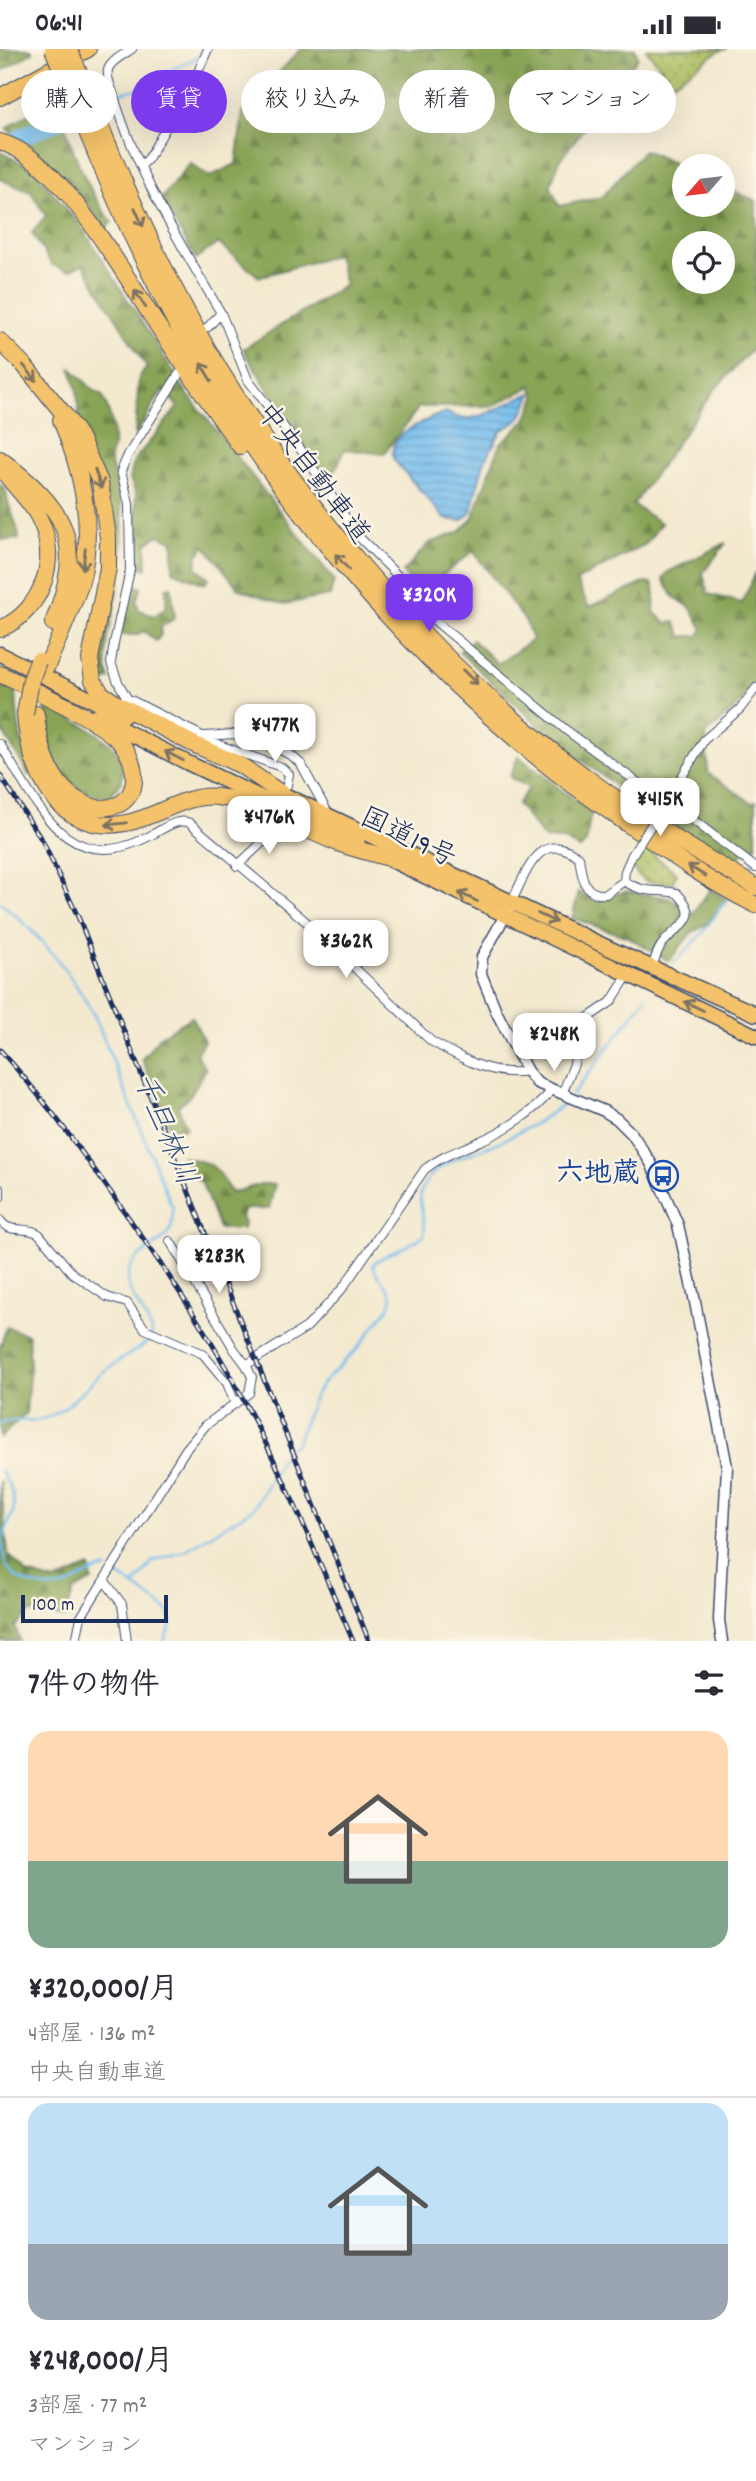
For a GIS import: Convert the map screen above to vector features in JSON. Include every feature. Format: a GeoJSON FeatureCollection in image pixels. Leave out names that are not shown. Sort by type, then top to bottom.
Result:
{"type":"FeatureCollection","features":[{"type":"Feature","properties":{"kind":"highway","name":"中央自動車道"},"geometry":{"type":"LineString","coordinates":[[53,49],[74,56]]}},
{"type":"Feature","properties":{"kind":"highway","name":"中央自動車道"},"geometry":{"type":"LineString","coordinates":[[74,56],[112,155],[163,266],[226,380],[264,438],[342,542],[446,654],[535,736],[640,815],[710,861],[756,887]]}},
{"type":"Feature","properties":{"kind":"highway","name":"中央自動車道"},"geometry":{"type":"LineString","coordinates":[[74,56],[130,229],[178,326],[238,423],[314,529],[426,656],[510,735],[589,797],[666,852],[756,905]]}},
{"type":"Feature","properties":{"kind":"highway"},"geometry":{"type":"LineString","coordinates":[[0,86],[74,56]]}},
{"type":"Feature","properties":{"kind":"highway"},"geometry":{"type":"LineString","coordinates":[[0,97],[74,56]]}},
{"type":"Feature","properties":{"kind":"highway"},"geometry":{"type":"LineString","coordinates":[[0,142],[31,156],[77,203],[181,362],[256,467],[314,529]]}},
{"type":"Feature","properties":{"kind":"highway"},"geometry":{"type":"LineString","coordinates":[[0,341],[52,399],[80,437],[100,482],[108,537],[108,568],[90,659],[93,680],[101,692],[114,702],[285,789]]}},
{"type":"Feature","properties":{"kind":"highway"},"geometry":{"type":"LineString","coordinates":[[43,663],[79,586],[84,569],[86,535],[86,509],[78,466],[52,399]]}},
{"type":"Feature","properties":{"kind":"highway"},"geometry":{"type":"LineString","coordinates":[[0,459],[50,503],[65,529],[70,548],[66,589],[43,663],[26,738],[33,763],[59,805],[79,818],[103,825],[127,823],[186,800],[215,796],[288,818],[337,843],[389,858]]}},
{"type":"Feature","properties":{"kind":"highway"},"geometry":{"type":"LineString","coordinates":[[0,465],[7,478],[27,499],[39,517],[47,537],[48,557],[45,579],[37,601],[20,618],[0,629]]}},
{"type":"Feature","properties":{"kind":"highway","name":"国道19号"},"geometry":{"type":"LineString","coordinates":[[0,654],[285,789],[330,817],[756,1014]]}},
{"type":"Feature","properties":{"kind":"highway","name":"国道19号"},"geometry":{"type":"LineString","coordinates":[[0,668],[188,763],[756,1036]]}},
{"type":"Feature","properties":{"kind":"highway"},"geometry":{"type":"LineString","coordinates":[[0,674],[90,721],[118,740],[129,753],[134,771],[131,793],[124,802],[99,808],[79,803],[66,792],[46,762],[31,714]]}},
{"type":"Feature","properties":{"kind":"street"},"geometry":{"type":"LineString","coordinates":[[132,49],[110,65],[107,75],[141,166],[174,234],[221,313],[248,380],[299,447],[358,536],[396,574],[423,611],[566,730],[756,868]]}},
{"type":"Feature","properties":{"kind":"street"},"geometry":{"type":"LineString","coordinates":[[141,166],[148,159],[208,49]]}},
{"type":"Feature","properties":{"kind":"street"},"geometry":{"type":"LineString","coordinates":[[208,327],[221,313]]}},
{"type":"Feature","properties":{"kind":"street"},"geometry":{"type":"LineString","coordinates":[[179,375],[128,455],[121,471],[128,505],[130,570],[111,663],[127,698],[202,736],[281,767],[289,774],[285,789]]}},
{"type":"Feature","properties":{"kind":"street"},"geometry":{"type":"LineString","coordinates":[[722,1641],[719,1621],[727,1467],[678,1225],[651,1163],[632,1134],[617,1119],[537,1083],[527,1071],[497,1013],[481,974],[482,957],[534,859],[541,851],[555,846],[569,849],[579,857],[583,882],[593,893],[606,894],[624,881],[632,855],[704,740],[740,709],[756,688]]}},
{"type":"Feature","properties":{"kind":"street"},"geometry":{"type":"LineString","coordinates":[[202,736],[234,734],[277,748],[292,756],[302,764],[330,817]]}},
{"type":"Feature","properties":{"kind":"street"},"geometry":{"type":"LineString","coordinates":[[0,744],[51,824],[72,841],[96,849],[117,849],[138,843],[179,821],[184,821],[310,925],[431,1041],[486,1067],[517,1073],[527,1071]]}},
{"type":"Feature","properties":{"kind":"street"},"geometry":{"type":"LineString","coordinates":[[237,866],[267,838],[274,825]]}},
{"type":"Feature","properties":{"kind":"street"},"geometry":{"type":"LineString","coordinates":[[624,881],[649,892],[677,893],[684,901],[688,913],[685,924],[661,946],[652,968]]}},
{"type":"Feature","properties":{"kind":"street"},"geometry":{"type":"LineString","coordinates":[[246,1365],[307,1327],[342,1289],[425,1169],[442,1156],[482,1141],[559,1093],[574,1064],[579,1029],[586,1019],[611,1002],[628,975]]}},
{"type":"Feature","properties":{"kind":"street"},"geometry":{"type":"LineString","coordinates":[[0,1196],[1,1189]]}},
{"type":"Feature","properties":{"kind":"street"},"geometry":{"type":"LineString","coordinates":[[0,1220],[3,1226],[13,1230],[34,1230],[72,1273],[107,1297],[127,1303],[145,1329],[203,1354],[227,1384],[235,1403]]}},
{"type":"Feature","properties":{"kind":"street"},"geometry":{"type":"LineString","coordinates":[[76,1641],[81,1617],[186,1449],[206,1425],[250,1393],[252,1377],[246,1365],[170,1241]]}},
{"type":"Feature","properties":{"kind":"street"},"geometry":{"type":"LineString","coordinates":[[105,1579],[122,1604],[127,1641]]}},
{"type":"Feature","properties":{"kind":"green space"},"geometry":{"type":"Polygon","coordinates":[[[0,49],[31,49],[33,52],[0,72],[0,49]]]}},
{"type":"Feature","properties":{"kind":"green space"},"geometry":{"type":"Polygon","coordinates":[[[301,49],[635,49],[638,57],[628,70],[509,70],[509,133],[580,133],[560,160],[550,186],[559,206],[602,197],[644,150],[672,163],[672,217],[735,217],[735,191],[756,201],[756,345],[715,389],[633,505],[661,523],[646,544],[576,581],[589,607],[644,583],[652,583],[655,593],[654,612],[666,623],[675,622],[682,636],[698,636],[703,629],[690,607],[674,597],[663,579],[668,572],[726,543],[703,573],[708,594],[742,603],[756,572],[756,681],[738,706],[706,734],[708,773],[752,803],[756,801],[756,847],[730,861],[639,803],[557,742],[459,652],[472,640],[498,664],[532,640],[526,622],[473,551],[420,594],[403,572],[429,543],[460,532],[472,519],[500,444],[526,420],[536,397],[532,386],[492,406],[419,407],[384,454],[345,449],[328,486],[243,349],[345,285],[337,255],[259,277],[218,243],[196,259],[161,199],[190,163],[209,177],[236,164],[241,126],[241,133],[385,133],[385,70],[281,70],[301,49]]]}},
{"type":"Feature","properties":{"kind":"green space"},"geometry":{"type":"Polygon","coordinates":[[[646,49],[727,49],[719,51],[676,81],[676,70],[663,70],[646,49]]]}},
{"type":"Feature","properties":{"kind":"green space"},"geometry":{"type":"Polygon","coordinates":[[[21,119],[21,133],[68,133],[85,178],[112,222],[106,228],[61,174],[6,129],[21,119]]]}},
{"type":"Feature","properties":{"kind":"green space"},"geometry":{"type":"Polygon","coordinates":[[[1,152],[33,169],[81,226],[189,396],[334,580],[330,596],[284,604],[239,589],[205,546],[197,557],[196,567],[209,578],[205,584],[173,571],[173,541],[158,535],[146,544],[147,569],[135,566],[136,494],[130,479],[134,461],[178,407],[163,389],[135,436],[139,376],[147,368],[83,264],[69,271],[52,265],[32,233],[46,216],[31,192],[0,179],[1,152]]]}},
{"type":"Feature","properties":{"kind":"green space"},"geometry":{"type":"Polygon","coordinates":[[[71,368],[95,392],[101,394],[106,406],[113,432],[110,461],[121,504],[121,573],[107,641],[110,679],[104,681],[98,662],[98,644],[112,544],[80,429],[77,391],[71,368]]]}},
{"type":"Feature","properties":{"kind":"green space"},"geometry":{"type":"Polygon","coordinates":[[[0,484],[6,490],[19,539],[2,540],[0,536],[0,484]]]}},
{"type":"Feature","properties":{"kind":"green space"},"geometry":{"type":"Polygon","coordinates":[[[131,582],[141,588],[136,601],[139,610],[154,616],[166,608],[166,588],[171,586],[175,618],[161,627],[161,635],[156,641],[144,631],[136,635],[121,635],[131,582]]]}},
{"type":"Feature","properties":{"kind":"green space"},"geometry":{"type":"Polygon","coordinates":[[[0,683],[16,691],[20,733],[32,773],[29,775],[0,727],[0,683]]]}},
{"type":"Feature","properties":{"kind":"green space"},"geometry":{"type":"Polygon","coordinates":[[[46,706],[102,737],[119,756],[122,782],[109,797],[91,794],[77,787],[58,767],[49,739],[46,706]]]}},
{"type":"Feature","properties":{"kind":"green space"},"geometry":{"type":"Polygon","coordinates":[[[518,756],[591,813],[586,843],[580,849],[564,840],[545,839],[517,804],[529,788],[510,777],[518,756]]]}},
{"type":"Feature","properties":{"kind":"green space"},"geometry":{"type":"Polygon","coordinates":[[[646,849],[677,873],[672,883],[648,882],[639,877],[633,866],[638,855],[646,849]]]}},
{"type":"Feature","properties":{"kind":"green space"},"geometry":{"type":"Polygon","coordinates":[[[710,889],[727,900],[706,925],[691,933],[669,961],[628,937],[572,918],[579,892],[598,901],[625,891],[669,898],[693,914],[710,889]]]}},
{"type":"Feature","properties":{"kind":"green space"},"geometry":{"type":"Polygon","coordinates":[[[192,1017],[204,1041],[196,1054],[206,1069],[189,1097],[178,1106],[186,1128],[172,1133],[142,1059],[160,1036],[192,1017]]]}},
{"type":"Feature","properties":{"kind":"green space"},"geometry":{"type":"Polygon","coordinates":[[[182,1157],[202,1161],[213,1167],[231,1193],[261,1184],[275,1184],[269,1209],[244,1209],[241,1217],[243,1229],[219,1229],[201,1181],[197,1180],[182,1157]]]}},
{"type":"Feature","properties":{"kind":"green space"},"geometry":{"type":"Polygon","coordinates":[[[7,1327],[28,1335],[30,1365],[26,1413],[0,1438],[0,1346],[7,1327]]]}},
{"type":"Feature","properties":{"kind":"green space"},"geometry":{"type":"Polygon","coordinates":[[[0,1480],[8,1554],[27,1574],[55,1582],[90,1567],[92,1581],[73,1591],[66,1618],[30,1612],[15,1627],[20,1641],[0,1641],[0,1480]]]}},
{"type":"Feature","properties":{"kind":"water"},"geometry":{"type":"Polygon","coordinates":[[[532,393],[516,422],[502,430],[497,438],[484,463],[470,513],[462,521],[445,519],[394,460],[395,443],[401,435],[419,424],[446,412],[468,418],[490,413],[532,393]]]}},
{"type":"Feature","properties":{"kind":"waterway"},"geometry":{"type":"LineString","coordinates":[[119,93],[142,88],[158,76],[201,56]]}},
{"type":"Feature","properties":{"kind":"waterway"},"geometry":{"type":"LineString","coordinates":[[21,137],[30,133]]}},
{"type":"Feature","properties":{"kind":"waterway"},"geometry":{"type":"LineString","coordinates":[[747,871],[756,859]]}},
{"type":"Feature","properties":{"kind":"waterway"},"geometry":{"type":"LineString","coordinates":[[674,963],[702,934],[726,900]]}},
{"type":"Feature","properties":{"kind":"waterway","name":"千旦林川"},"geometry":{"type":"LineString","coordinates":[[0,902],[53,954],[95,1017],[173,1209],[172,1223],[166,1236],[139,1257],[129,1270],[129,1286],[148,1322],[152,1338],[109,1367],[60,1411],[43,1419],[0,1424]]}},
{"type":"Feature","properties":{"kind":"waterway"},"geometry":{"type":"LineString","coordinates":[[572,1095],[646,998]]}},
{"type":"Feature","properties":{"kind":"waterway"},"geometry":{"type":"LineString","coordinates":[[134,1586],[153,1561],[183,1552],[254,1508],[286,1450],[296,1444],[314,1397],[323,1383],[357,1349],[389,1307],[392,1298],[373,1264],[424,1235],[420,1197],[426,1181],[433,1173],[453,1160],[525,1129],[552,1113],[567,1100]]}},
{"type":"Feature","properties":{"kind":"waterway","name":"千旦林川"},"geometry":{"type":"LineString","coordinates":[[0,1470],[10,1486],[14,1500],[3,1546],[6,1563],[15,1576],[35,1585],[57,1588],[94,1571],[107,1569]]}},
{"type":"Feature","properties":{"kind":"waterway","name":"千旦林川"},"geometry":{"type":"LineString","coordinates":[[112,1572],[169,1612],[172,1623],[164,1641]]}},
{"type":"Feature","properties":{"kind":"railway"},"geometry":{"type":"LineString","coordinates":[[0,775],[43,842],[79,919],[369,1641]]}},
{"type":"Feature","properties":{"kind":"railway"},"geometry":{"type":"LineString","coordinates":[[0,1050],[45,1104],[100,1178],[214,1347],[273,1458],[353,1641]]}},
{"type":"Feature","properties":{"kind":"place","name":"六地蔵"},"geometry":{"type":"Point","coordinates":[663,1176]}}]}
